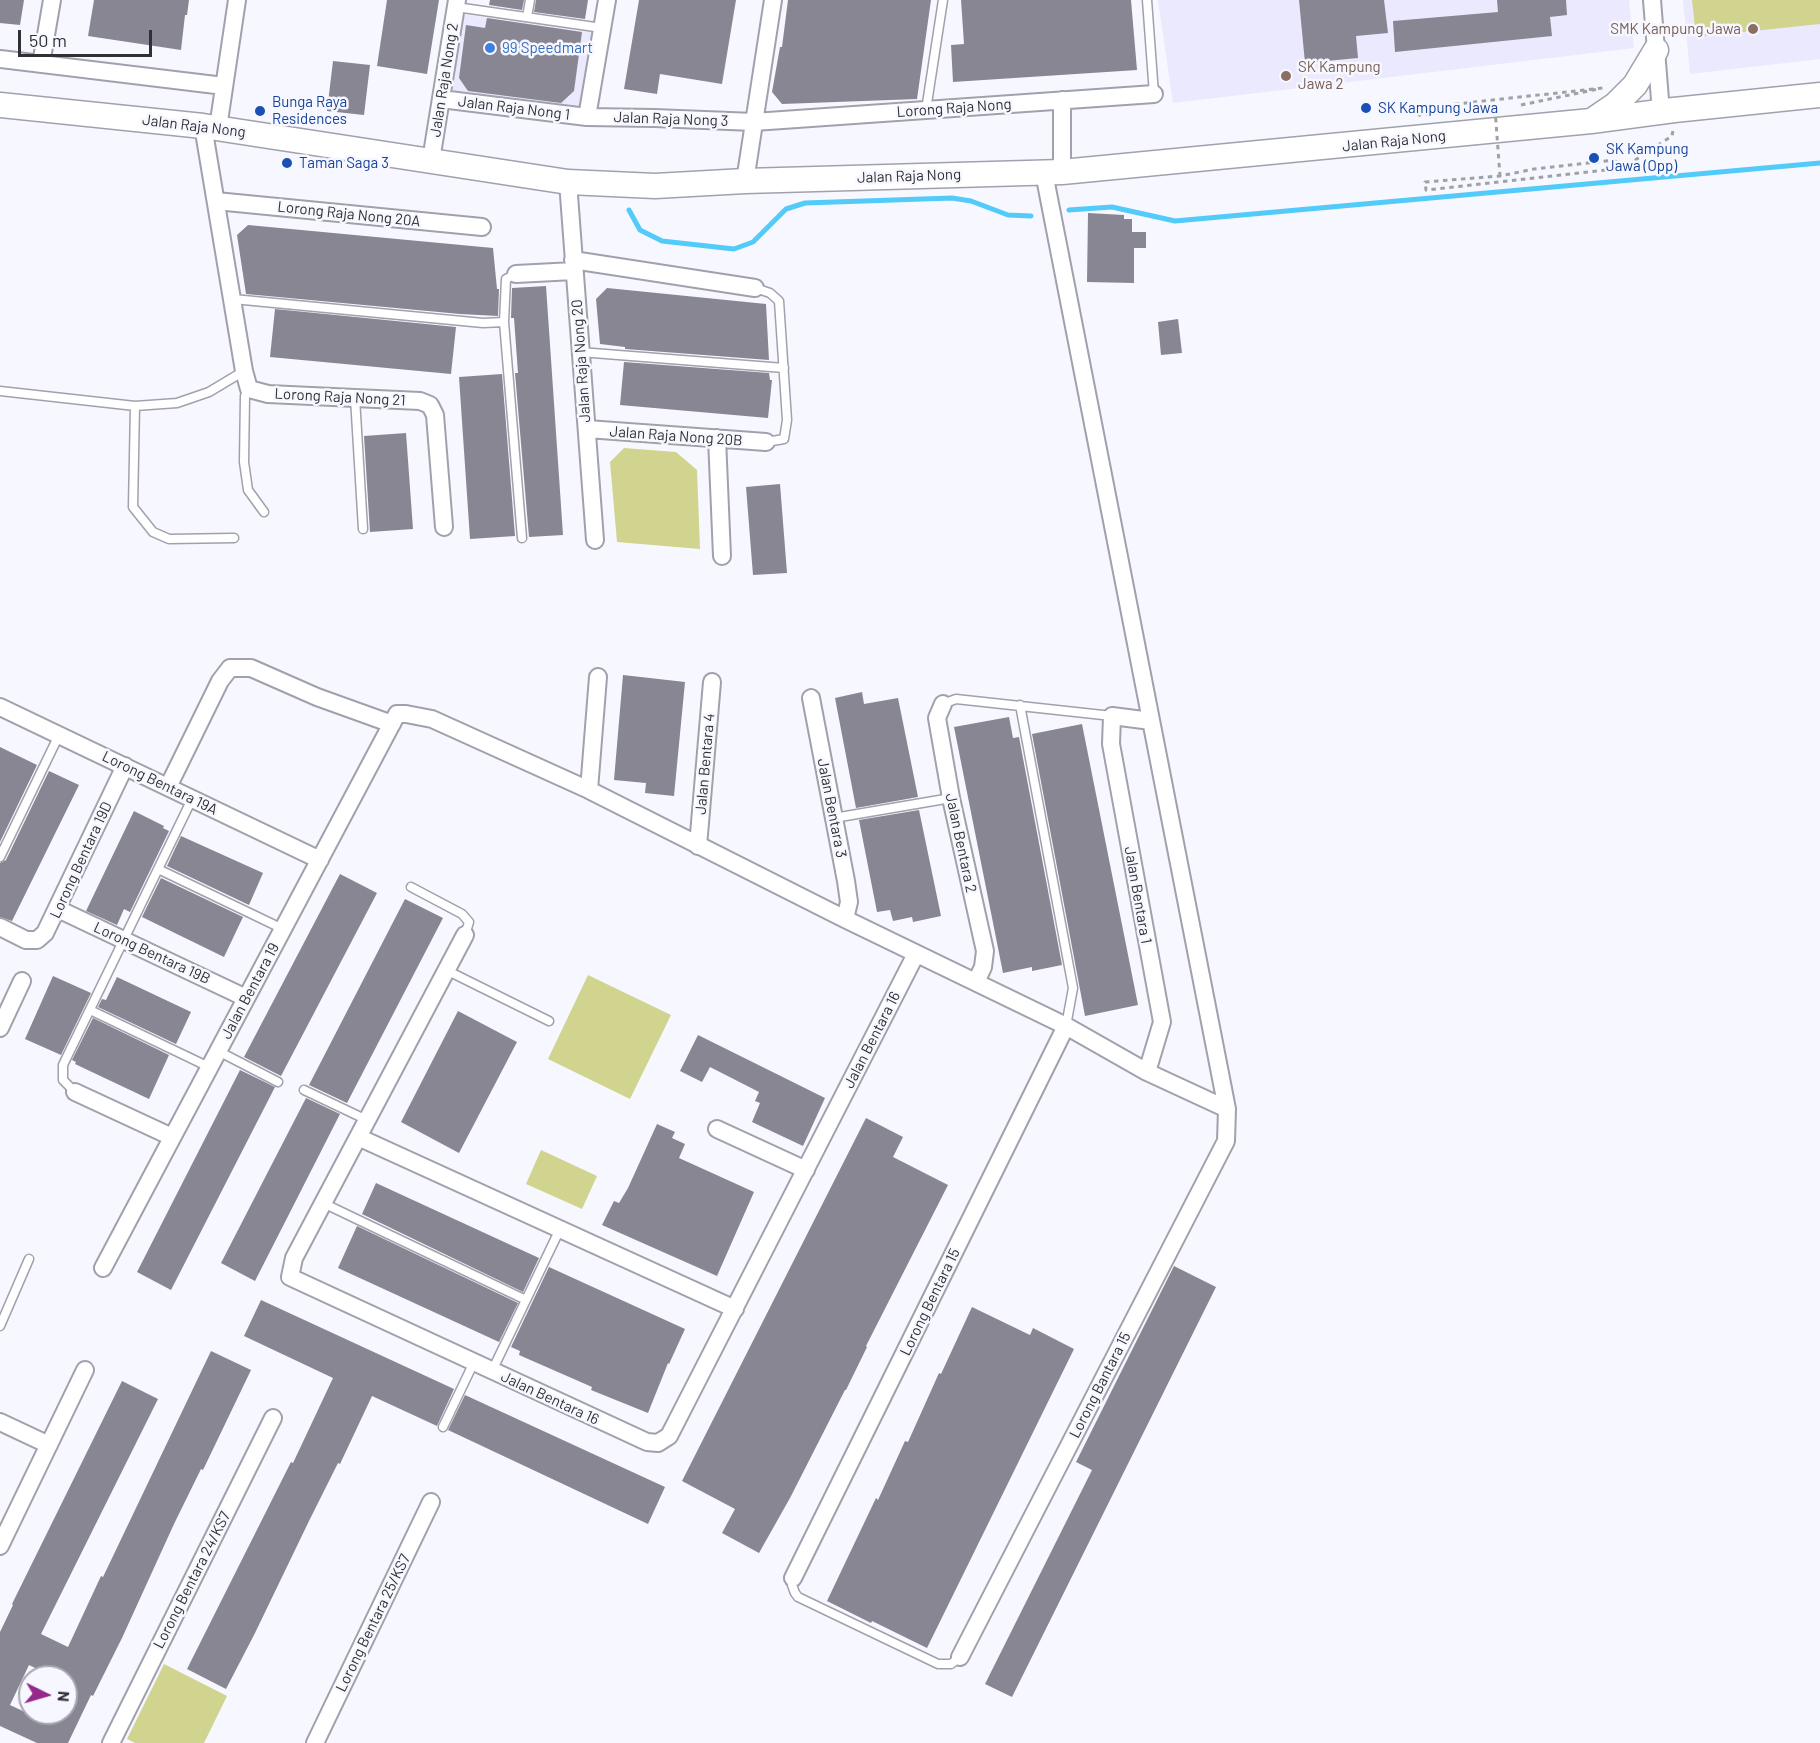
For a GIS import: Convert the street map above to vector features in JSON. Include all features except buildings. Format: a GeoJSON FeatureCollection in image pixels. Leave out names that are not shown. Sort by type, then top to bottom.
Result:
{"type":"FeatureCollection","features":[{"type":"Feature","properties":{"kind":"main road"},"geometry":{"type":"LineString","coordinates":[[1591,121],[1615,105],[1635,85],[1656,50]]}},
{"type":"Feature","properties":{"kind":"main road","name":"Jalan Raja Nong"},"geometry":{"type":"LineString","coordinates":[[0,105],[211,127],[431,159],[568,182],[655,186],[745,181],[1053,172],[1591,121],[1820,95]]}},
{"type":"Feature","properties":{"kind":"street"},"geometry":{"type":"LineString","coordinates":[[41,64],[52,0]]}},
{"type":"Feature","properties":{"kind":"street"},"geometry":{"type":"LineString","coordinates":[[237,0],[224,86],[211,127],[216,201],[244,371],[249,389]]}},
{"type":"Feature","properties":{"kind":"street"},"geometry":{"type":"LineString","coordinates":[[587,117],[607,0]]}},
{"type":"Feature","properties":{"kind":"street"},"geometry":{"type":"LineString","coordinates":[[745,181],[773,0]]}},
{"type":"Feature","properties":{"kind":"street"},"geometry":{"type":"LineString","coordinates":[[1652,0],[1656,50],[1667,111]]}},
{"type":"Feature","properties":{"kind":"street","name":"Jalan Raja Nong 2"},"geometry":{"type":"LineString","coordinates":[[431,159],[456,4]]}},
{"type":"Feature","properties":{"kind":"street"},"geometry":{"type":"LineString","coordinates":[[0,59],[224,86]]}},
{"type":"Feature","properties":{"kind":"street","name":"Lorong Raja Nong"},"geometry":{"type":"LineString","coordinates":[[754,122],[1155,94]]}},
{"type":"Feature","properties":{"kind":"street","name":"Jalan Raja Nong 1"},"geometry":{"type":"LineString","coordinates":[[441,99],[587,117]]}},
{"type":"Feature","properties":{"kind":"street","name":"Lorong Bantara 15"},"geometry":{"type":"LineString","coordinates":[[960,1657],[1226,1141],[1227,1109],[1151,721],[1053,172],[1062,100]]}},
{"type":"Feature","properties":{"kind":"street","name":"Jalan Raja Nong 3"},"geometry":{"type":"LineString","coordinates":[[587,117],[754,122]]}},
{"type":"Feature","properties":{"kind":"street","name":"Jalan Raja Nong 20"},"geometry":{"type":"LineString","coordinates":[[568,182],[595,540]]}},
{"type":"Feature","properties":{"kind":"street","name":"Lorong Raja Nong 20A"},"geometry":{"type":"LineString","coordinates":[[216,201],[482,227]]}},
{"type":"Feature","properties":{"kind":"street"},"geometry":{"type":"LineString","coordinates":[[516,274],[574,266],[755,288]]}},
{"type":"Feature","properties":{"kind":"street","name":"Lorong Raja Nong 21"},"geometry":{"type":"LineString","coordinates":[[249,389],[268,394],[420,401],[430,405],[435,415],[444,527]]}},
{"type":"Feature","properties":{"kind":"street","name":"Jalan Raja Nong 20B"},"geometry":{"type":"LineString","coordinates":[[586,429],[766,442]]}},
{"type":"Feature","properties":{"kind":"street"},"geometry":{"type":"LineString","coordinates":[[717,438],[722,556]]}},
{"type":"Feature","properties":{"kind":"street"},"geometry":{"type":"LineString","coordinates":[[168,787],[220,681],[230,668],[251,668],[317,697],[394,719],[406,714],[432,719],[589,790],[845,919],[1066,1026],[1147,1072],[1227,1109]]}},
{"type":"Feature","properties":{"kind":"street"},"geometry":{"type":"LineString","coordinates":[[589,790],[598,677]]}},
{"type":"Feature","properties":{"kind":"street","name":"Jalan Bentara 4"},"geometry":{"type":"LineString","coordinates":[[698,846],[712,682]]}},
{"type":"Feature","properties":{"kind":"street","name":"Jalan Bentara 3"},"geometry":{"type":"LineString","coordinates":[[811,698],[846,881],[849,902],[845,919]]}},
{"type":"Feature","properties":{"kind":"street","name":"Jalan Bentara 2"},"geometry":{"type":"LineString","coordinates":[[943,704],[937,718],[951,798],[985,951],[976,982]]}},
{"type":"Feature","properties":{"kind":"street","name":"Lorong Bentara 19A"},"geometry":{"type":"LineString","coordinates":[[0,707],[320,860]]}},
{"type":"Feature","properties":{"kind":"street"},"geometry":{"type":"LineString","coordinates":[[1112,716],[1151,721]]}},
{"type":"Feature","properties":{"kind":"street","name":"Jalan Bentara 1"},"geometry":{"type":"LineString","coordinates":[[1112,716],[1111,744],[1162,1022],[1147,1072]]}},
{"type":"Feature","properties":{"kind":"street","name":"Jalan Bentara 19"},"geometry":{"type":"LineString","coordinates":[[103,1268],[394,719]]}},
{"type":"Feature","properties":{"kind":"street","name":"Lorong Bentara 19D"},"geometry":{"type":"LineString","coordinates":[[0,927],[26,940],[38,940],[45,933],[125,766]]}},
{"type":"Feature","properties":{"kind":"street","name":"Lorong Bentara 19B"},"geometry":{"type":"LineString","coordinates":[[58,909],[246,998]]}},
{"type":"Feature","properties":{"kind":"street","name":"Jalan Bentara 16"},"geometry":{"type":"LineString","coordinates":[[465,935],[322,1203],[294,1258],[290,1277],[647,1442],[658,1443],[669,1436],[916,954]]}},
{"type":"Feature","properties":{"kind":"street"},"geometry":{"type":"LineString","coordinates":[[0,1028],[22,981]]}},
{"type":"Feature","properties":{"kind":"street","name":"Lorong Bentara 15"},"geometry":{"type":"LineString","coordinates":[[793,1578],[1066,1026]]}},
{"type":"Feature","properties":{"kind":"street"},"geometry":{"type":"LineString","coordinates":[[75,1092],[172,1137]]}},
{"type":"Feature","properties":{"kind":"street"},"geometry":{"type":"LineString","coordinates":[[717,1129],[806,1170]]}},
{"type":"Feature","properties":{"kind":"street"},"geometry":{"type":"LineString","coordinates":[[358,1137],[735,1309]]}},
{"type":"Feature","properties":{"kind":"street"},"geometry":{"type":"LineString","coordinates":[[0,1546],[85,1370]]}},
{"type":"Feature","properties":{"kind":"street","name":"Lorong Bentara 24/KS7"},"geometry":{"type":"LineString","coordinates":[[111,1743],[273,1418]]}},
{"type":"Feature","properties":{"kind":"street"},"geometry":{"type":"LineString","coordinates":[[0,1422],[49,1446]]}},
{"type":"Feature","properties":{"kind":"street","name":"Lorong Bentara 25/KS7"},"geometry":{"type":"LineString","coordinates":[[315,1743],[431,1502]]}},
{"type":"Feature","properties":{"kind":"lane"},"geometry":{"type":"LineString","coordinates":[[527,17],[530,0]]}},
{"type":"Feature","properties":{"kind":"lane"},"geometry":{"type":"LineString","coordinates":[[927,110],[943,0]]}},
{"type":"Feature","properties":{"kind":"lane"},"geometry":{"type":"LineString","coordinates":[[1147,0],[1155,94]]}},
{"type":"Feature","properties":{"kind":"lane"},"geometry":{"type":"LineString","coordinates":[[456,4],[602,28]]}},
{"type":"Feature","properties":{"kind":"lane"},"geometry":{"type":"LineString","coordinates":[[516,274],[506,279],[504,322],[522,538]]}},
{"type":"Feature","properties":{"kind":"lane"},"geometry":{"type":"LineString","coordinates":[[755,288],[770,293],[779,301],[784,368],[787,420],[784,438],[766,442]]}},
{"type":"Feature","properties":{"kind":"lane"},"geometry":{"type":"LineString","coordinates":[[233,299],[483,323],[504,322]]}},
{"type":"Feature","properties":{"kind":"lane"},"geometry":{"type":"LineString","coordinates":[[580,352],[784,368]]}},
{"type":"Feature","properties":{"kind":"lane"},"geometry":{"type":"LineString","coordinates":[[0,391],[135,406],[177,403],[209,392],[244,371]]}},
{"type":"Feature","properties":{"kind":"lane"},"geometry":{"type":"LineString","coordinates":[[249,389],[245,396],[244,462],[248,490],[264,512]]}},
{"type":"Feature","properties":{"kind":"lane"},"geometry":{"type":"LineString","coordinates":[[355,398],[363,529]]}},
{"type":"Feature","properties":{"kind":"lane"},"geometry":{"type":"LineString","coordinates":[[135,406],[133,507],[153,532],[169,538],[234,538]]}},
{"type":"Feature","properties":{"kind":"lane"},"geometry":{"type":"LineString","coordinates":[[943,704],[956,699],[1112,716]]}},
{"type":"Feature","properties":{"kind":"lane"},"geometry":{"type":"LineString","coordinates":[[1020,705],[1073,988],[1066,1026]]}},
{"type":"Feature","properties":{"kind":"lane"},"geometry":{"type":"LineString","coordinates":[[0,857],[59,735]]}},
{"type":"Feature","properties":{"kind":"lane"},"geometry":{"type":"LineString","coordinates":[[834,818],[951,798]]}},
{"type":"Feature","properties":{"kind":"lane"},"geometry":{"type":"LineString","coordinates":[[75,1092],[63,1080],[63,1065],[192,799]]}},
{"type":"Feature","properties":{"kind":"lane"},"geometry":{"type":"LineString","coordinates":[[158,869],[283,929]]}},
{"type":"Feature","properties":{"kind":"lane"},"geometry":{"type":"LineString","coordinates":[[411,887],[462,914],[469,922],[465,935]]}},
{"type":"Feature","properties":{"kind":"lane"},"geometry":{"type":"LineString","coordinates":[[446,970],[549,1020]]}},
{"type":"Feature","properties":{"kind":"lane"},"geometry":{"type":"LineString","coordinates":[[90,1010],[209,1067]]}},
{"type":"Feature","properties":{"kind":"lane"},"geometry":{"type":"LineString","coordinates":[[218,1051],[278,1082]]}},
{"type":"Feature","properties":{"kind":"lane"},"geometry":{"type":"LineString","coordinates":[[304,1090],[367,1120]]}},
{"type":"Feature","properties":{"kind":"lane"},"geometry":{"type":"LineString","coordinates":[[322,1203],[526,1300]]}},
{"type":"Feature","properties":{"kind":"lane"},"geometry":{"type":"LineString","coordinates":[[492,1371],[560,1230]]}},
{"type":"Feature","properties":{"kind":"lane"},"geometry":{"type":"LineString","coordinates":[[0,1326],[29,1259]]}},
{"type":"Feature","properties":{"kind":"lane"},"geometry":{"type":"LineString","coordinates":[[443,1427],[474,1362]]}},
{"type":"Feature","properties":{"kind":"lane"},"geometry":{"type":"LineString","coordinates":[[793,1578],[792,1585],[798,1597],[938,1664],[951,1665],[960,1657]]}},
{"type":"Feature","properties":{"kind":"path"},"geometry":{"type":"LineString","coordinates":[[1430,114],[1419,115],[1419,108],[1635,85]]}},
{"type":"Feature","properties":{"kind":"path"},"geometry":{"type":"LineString","coordinates":[[1528,104],[1598,89]]}},
{"type":"Feature","properties":{"kind":"path"},"geometry":{"type":"LineString","coordinates":[[1495,109],[1500,176]]}},
{"type":"Feature","properties":{"kind":"path"},"geometry":{"type":"LineString","coordinates":[[1623,168],[1614,160],[1534,169],[1500,176],[1425,182],[1426,190],[1623,168],[1672,135],[1667,111]]}},
{"type":"Feature","properties":{"kind":"shaded area","name":"SK Kampung Jawa 2"},"geometry":{"type":"Polygon","coordinates":[[[1158,0],[1629,0],[1634,48],[1173,103],[1158,0]]]}},
{"type":"Feature","properties":{"kind":"shaded area","name":"SMK Kampung Jawa"},"geometry":{"type":"Polygon","coordinates":[[[1683,0],[1820,0],[1820,59],[1690,74],[1683,0]]]}},
{"type":"Feature","properties":{"kind":"shaded area"},"geometry":{"type":"Polygon","coordinates":[[[461,14],[596,33],[583,109],[450,94],[461,14]]]}},
{"type":"Feature","properties":{"kind":"green space"},"geometry":{"type":"Polygon","coordinates":[[[1692,0],[1820,0],[1820,24],[1696,37],[1692,0]]]}},
{"type":"Feature","properties":{"kind":"green space"},"geometry":{"type":"Polygon","coordinates":[[[624,448],[676,452],[697,470],[700,549],[617,542],[610,462],[624,448]]]}},
{"type":"Feature","properties":{"kind":"green space"},"geometry":{"type":"Polygon","coordinates":[[[588,975],[671,1015],[630,1099],[548,1059],[588,975]]]}},
{"type":"Feature","properties":{"kind":"green space"},"geometry":{"type":"Polygon","coordinates":[[[541,1150],[597,1176],[582,1209],[526,1184],[541,1150]]]}},
{"type":"Feature","properties":{"kind":"green space"},"geometry":{"type":"Polygon","coordinates":[[[164,1664],[227,1696],[204,1743],[135,1743],[127,1739],[164,1664]]]}},
{"type":"Feature","properties":{"kind":"waterway"},"geometry":{"type":"LineString","coordinates":[[1069,210],[1112,207],[1175,221],[1820,163]]}},
{"type":"Feature","properties":{"kind":"waterway"},"geometry":{"type":"LineString","coordinates":[[629,210],[640,230],[662,241],[734,249],[753,242],[786,209],[805,203],[952,198],[971,201],[1008,215],[1031,216]]}},
{"type":"Feature","properties":{"kind":"place","name":"SMK Kampung Jawa"},"geometry":{"type":"Point","coordinates":[1753,29]}},
{"type":"Feature","properties":{"kind":"place","name":"99 Speedmart"},"geometry":{"type":"Point","coordinates":[490,48]}},
{"type":"Feature","properties":{"kind":"place","name":"SK Kampung Jawa 2"},"geometry":{"type":"Point","coordinates":[1286,76]}},
{"type":"Feature","properties":{"kind":"place","name":"SK Kampung Jawa"},"geometry":{"type":"Point","coordinates":[1366,108]}},
{"type":"Feature","properties":{"kind":"place","name":"Bunga Raya Residences"},"geometry":{"type":"Point","coordinates":[260,111]}},
{"type":"Feature","properties":{"kind":"place","name":"SK Kampung Jawa (Opp)"},"geometry":{"type":"Point","coordinates":[1594,158]}},
{"type":"Feature","properties":{"kind":"place","name":"Taman Saga 3"},"geometry":{"type":"Point","coordinates":[287,163]}}]}
